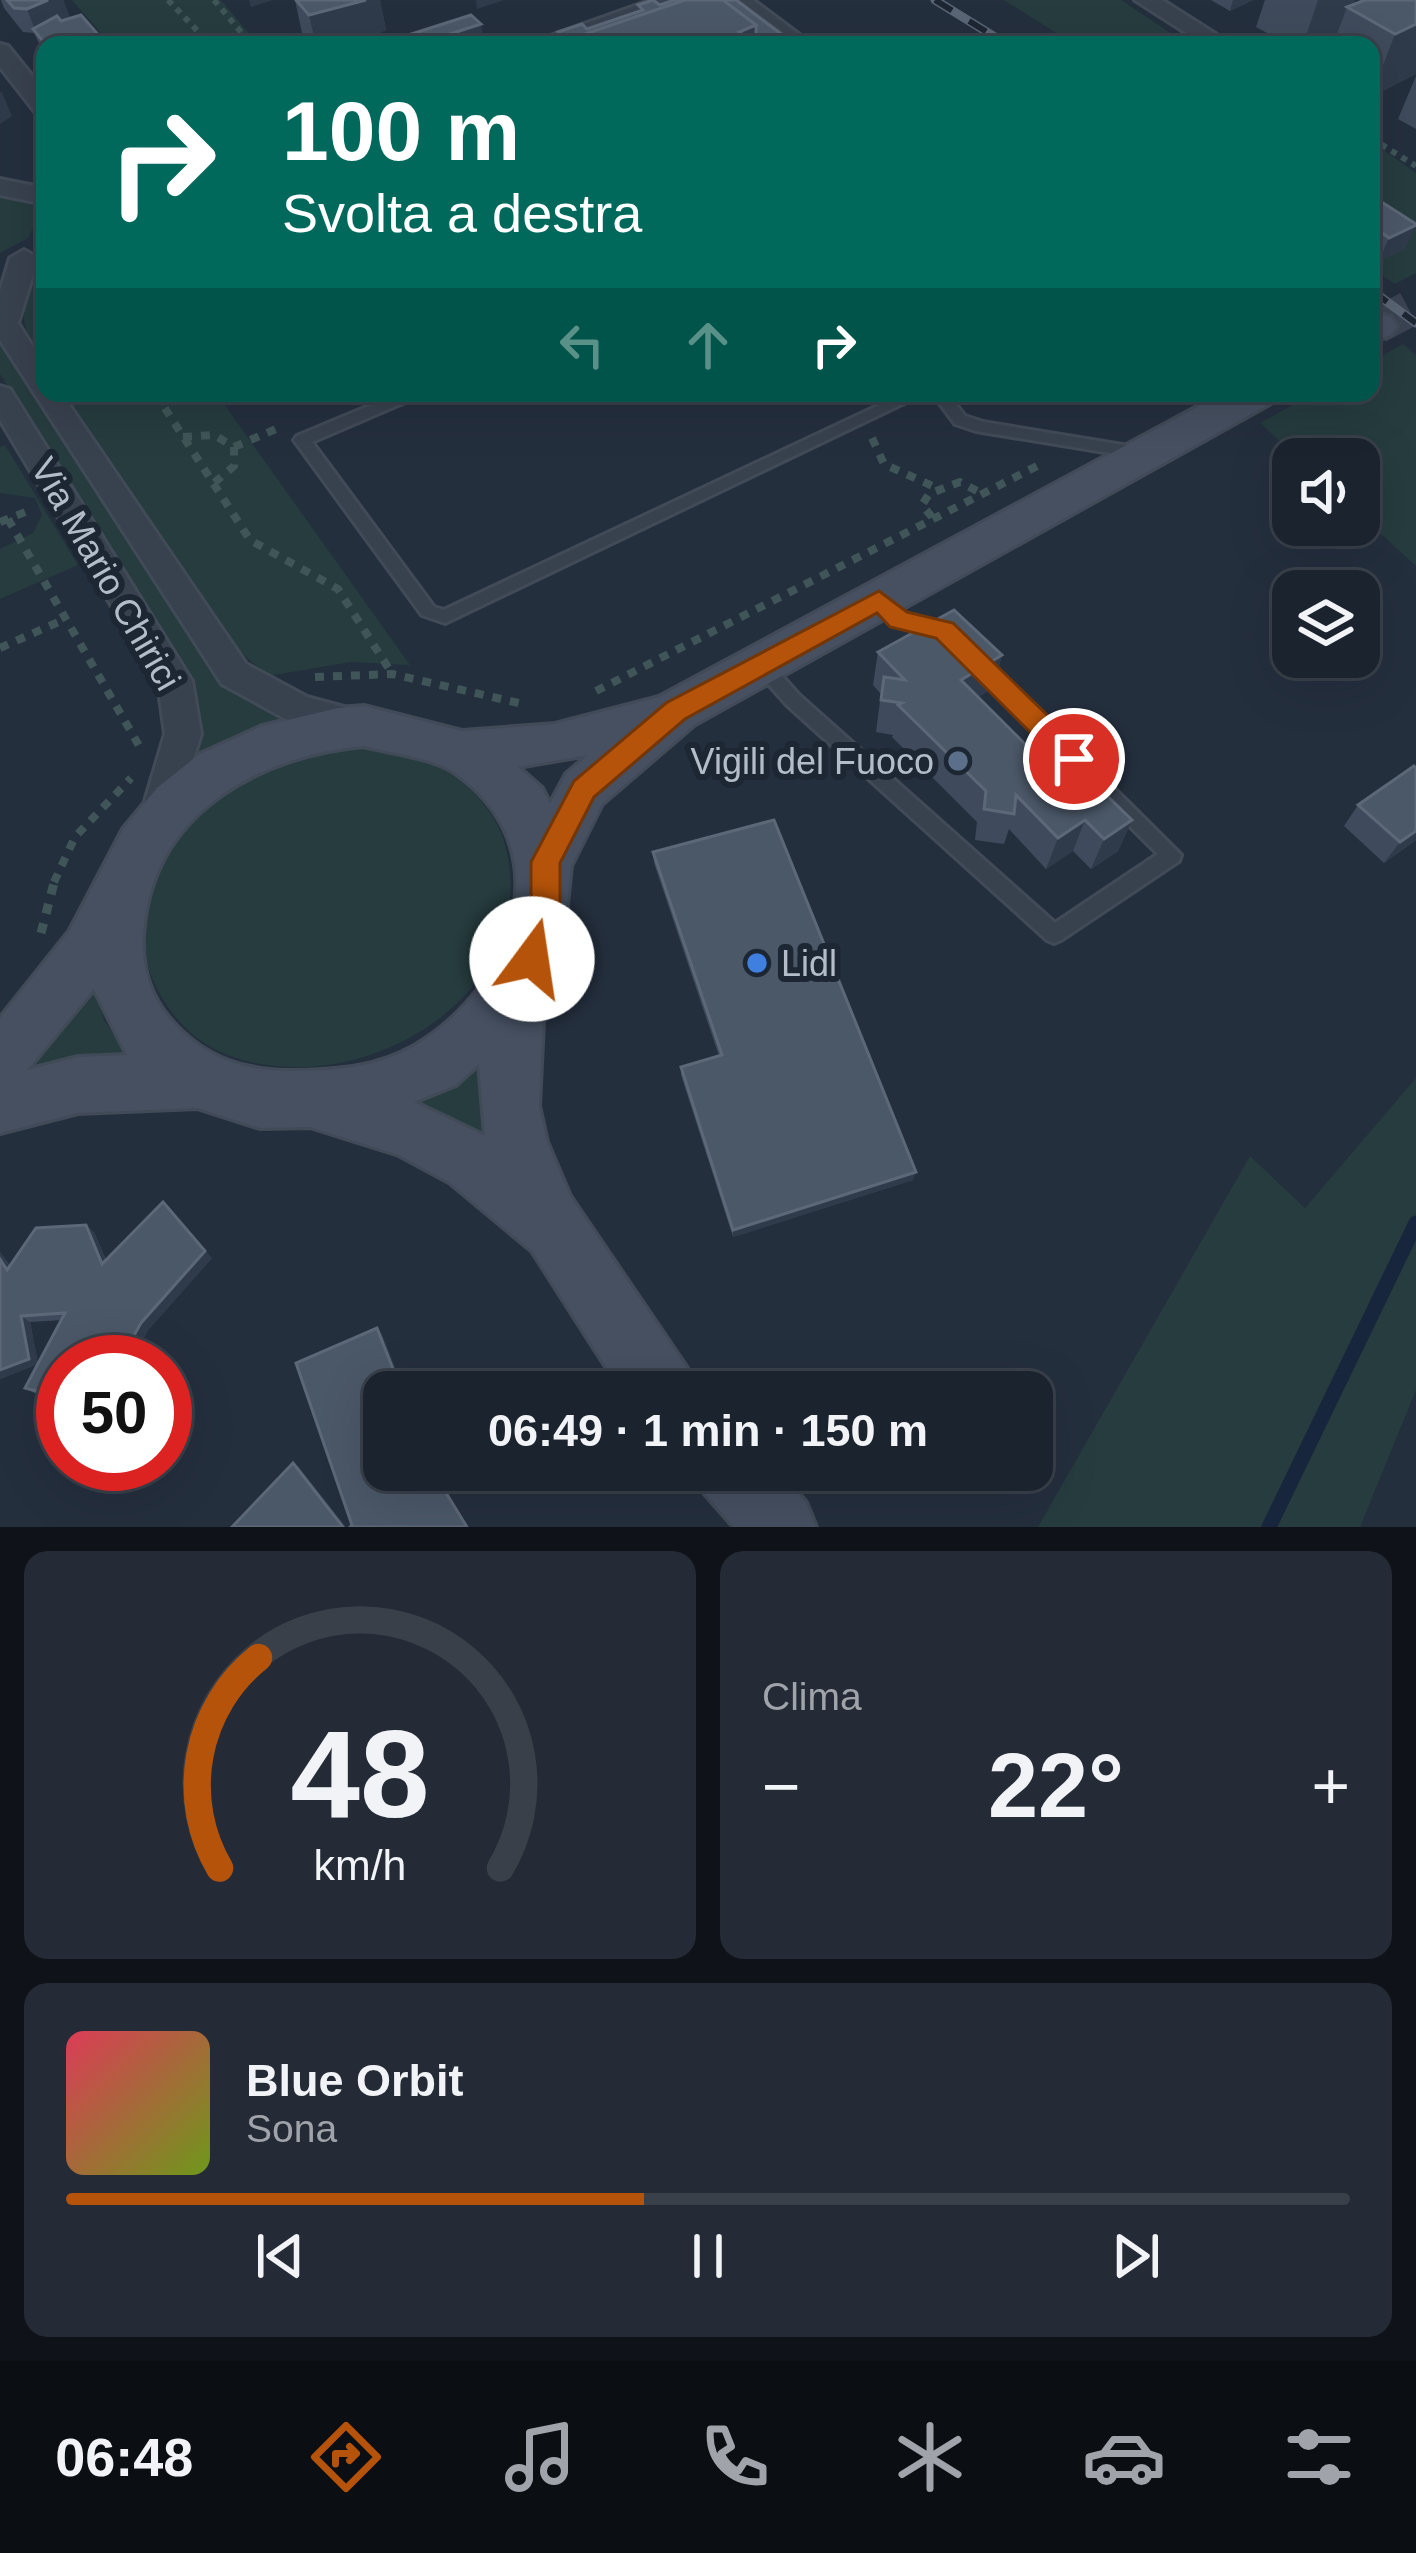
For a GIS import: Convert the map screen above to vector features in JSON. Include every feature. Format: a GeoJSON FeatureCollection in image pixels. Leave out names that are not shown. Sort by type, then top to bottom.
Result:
{"type":"FeatureCollection","features":[{"type":"Feature","properties":{"kind":"main road"},"geometry":{"type":"LineString","coordinates":[[545,862],[584,789],[676,711],[1240,402]]}},
{"type":"Feature","properties":{"kind":"main road"},"geometry":{"type":"LineString","coordinates":[[464,751],[555,744],[676,711]]}},
{"type":"Feature","properties":{"kind":"main road"},"geometry":{"type":"LineString","coordinates":[[0,1056],[26,1034],[73,976],[118,901],[154,827],[199,783],[250,751],[307,732],[364,726],[434,737],[464,751],[518,797],[540,838],[546,910],[521,982],[512,1026],[509,1110],[562,1245]]}},
{"type":"Feature","properties":{"kind":"main road"},"geometry":{"type":"LineString","coordinates":[[118,901],[113,953],[125,1003],[154,1047],[198,1080],[260,1100],[316,1104],[400,1124],[442,1140],[508,1189],[562,1245],[649,1371]]}},
{"type":"Feature","properties":{"kind":"main road"},"geometry":{"type":"LineString","coordinates":[[316,1104],[363,1095],[427,1070],[481,1030],[521,982]]}},
{"type":"Feature","properties":{"kind":"main road"},"geometry":{"type":"LineString","coordinates":[[0,1105],[78,1085],[198,1080]]}},
{"type":"Feature","properties":{"kind":"main road"},"geometry":{"type":"LineString","coordinates":[[748,1491],[781,1527]]}},
{"type":"Feature","properties":{"kind":"street"},"geometry":{"type":"LineString","coordinates":[[1146,0],[1206,36]]}},
{"type":"Feature","properties":{"kind":"street"},"geometry":{"type":"LineString","coordinates":[[0,51],[36,97]]}},
{"type":"Feature","properties":{"kind":"street","name":"Via Mario Chirici"},"geometry":{"type":"LineString","coordinates":[[23,256],[4,323],[36,377]]}},
{"type":"Feature","properties":{"kind":"street","name":"Via Mario Chirici"},"geometry":{"type":"LineString","coordinates":[[0,396],[175,681],[183,734],[154,827]]}},
{"type":"Feature","properties":{"kind":"street","name":"Via Mario Chirici"},"geometry":{"type":"LineString","coordinates":[[52,402],[218,657],[260,692],[298,709],[364,726]]}},
{"type":"Feature","properties":{"kind":"lane"},"geometry":{"type":"LineString","coordinates":[[557,36],[663,0]]}},
{"type":"Feature","properties":{"kind":"lane"},"geometry":{"type":"LineString","coordinates":[[746,0],[795,36]]}},
{"type":"Feature","properties":{"kind":"lane"},"geometry":{"type":"LineString","coordinates":[[393,402],[302,440],[434,616],[457,614],[899,402]]}},
{"type":"Feature","properties":{"kind":"lane"},"geometry":{"type":"LineString","coordinates":[[946,402],[960,420],[981,427],[1146,454]]}},
{"type":"Feature","properties":{"kind":"lane"},"geometry":{"type":"LineString","coordinates":[[761,664],[793,700],[1054,934],[1172,855],[944,630],[899,620],[879,600]]}},
{"type":"Feature","properties":{"kind":"path"},"geometry":{"type":"LineString","coordinates":[[168,0],[202,36]]}},
{"type":"Feature","properties":{"kind":"path"},"geometry":{"type":"LineString","coordinates":[[214,0],[244,36]]}},
{"type":"Feature","properties":{"kind":"path"},"geometry":{"type":"LineString","coordinates":[[1380,144],[1416,166]]}},
{"type":"Feature","properties":{"kind":"path"},"geometry":{"type":"LineString","coordinates":[[161,402],[250,540],[338,589],[392,674]]}},
{"type":"Feature","properties":{"kind":"path"},"geometry":{"type":"LineString","coordinates":[[861,420],[872,431],[884,464],[939,489]]}},
{"type":"Feature","properties":{"kind":"path"},"geometry":{"type":"LineString","coordinates":[[183,437],[214,435],[234,447],[234,466],[214,483]]}},
{"type":"Feature","properties":{"kind":"path"},"geometry":{"type":"LineString","coordinates":[[577,699],[1036,463],[1101,478]]}},
{"type":"Feature","properties":{"kind":"path"},"geometry":{"type":"LineString","coordinates":[[932,518],[922,501],[939,489],[960,482],[979,492]]}},
{"type":"Feature","properties":{"kind":"path"},"geometry":{"type":"LineString","coordinates":[[8,519],[148,761],[75,837],[56,875],[36,949]]}},
{"type":"Feature","properties":{"kind":"path"},"geometry":{"type":"LineString","coordinates":[[0,648],[65,619]]}},
{"type":"Feature","properties":{"kind":"path"},"geometry":{"type":"LineString","coordinates":[[260,692],[350,672],[392,674],[497,700],[544,703]]}},
{"type":"Feature","properties":{"kind":"green space"},"geometry":{"type":"Polygon","coordinates":[[[72,0],[221,0],[251,36],[103,36],[72,0]]]}},
{"type":"Feature","properties":{"kind":"green space"},"geometry":{"type":"Polygon","coordinates":[[[1004,0],[1121,0],[1175,36],[1061,36],[1004,0]]]}},
{"type":"Feature","properties":{"kind":"green space"},"geometry":{"type":"Polygon","coordinates":[[[1380,147],[1416,173],[1416,273],[1395,284],[1380,274],[1380,147]]]}},
{"type":"Feature","properties":{"kind":"green space"},"geometry":{"type":"Polygon","coordinates":[[[0,195],[30,202],[36,209],[36,222],[28,238],[0,253],[0,195]]]}},
{"type":"Feature","properties":{"kind":"green space"},"geometry":{"type":"Polygon","coordinates":[[[36,278],[36,350],[24,315],[36,278]]]}},
{"type":"Feature","properties":{"kind":"green space"},"geometry":{"type":"Polygon","coordinates":[[[0,344],[212,669],[237,693],[289,721],[194,764],[200,710],[188,669],[0,374],[0,344]]]}},
{"type":"Feature","properties":{"kind":"green space"},"geometry":{"type":"Polygon","coordinates":[[[1403,344],[1416,355],[1416,566],[1380,533],[1380,438],[1276,438],[1260,423],[1298,402],[1380,402],[1380,357],[1403,344]]]}},
{"type":"Feature","properties":{"kind":"green space"},"geometry":{"type":"Polygon","coordinates":[[[69,402],[222,402],[410,665],[351,662],[268,676],[230,643],[69,402]]]}},
{"type":"Feature","properties":{"kind":"green space"},"geometry":{"type":"Polygon","coordinates":[[[5,445],[78,565],[0,599],[0,549],[33,533],[42,515],[35,498],[0,493],[0,447],[5,445]]]}},
{"type":"Feature","properties":{"kind":"green space"},"geometry":{"type":"Polygon","coordinates":[[[374,747],[421,758],[453,775],[475,794],[500,831],[510,893],[501,937],[480,977],[449,1010],[411,1037],[368,1056],[322,1066],[276,1066],[249,1062],[211,1047],[179,1021],[155,986],[144,950],[144,914],[152,879],[194,816],[258,769],[300,755],[374,747]]]}},
{"type":"Feature","properties":{"kind":"green space"},"geometry":{"type":"Polygon","coordinates":[[[90,973],[104,1020],[129,1058],[7,1076],[90,973]]]}},
{"type":"Feature","properties":{"kind":"green space"},"geometry":{"type":"Polygon","coordinates":[[[490,1043],[516,1168],[393,1102],[490,1043]]]}},
{"type":"Feature","properties":{"kind":"green space"},"geometry":{"type":"Polygon","coordinates":[[[1416,1078],[1416,1390],[1360,1527],[1038,1527],[1250,1156],[1305,1208],[1416,1078]]]}},
{"type":"Feature","properties":{"kind":"building"},"geometry":{"type":"Polygon","coordinates":[[[7,0],[48,0],[27,9],[14,8],[7,0]]]}},
{"type":"Feature","properties":{"kind":"building"},"geometry":{"type":"Polygon","coordinates":[[[296,0],[366,0],[309,15],[296,0]]]}},
{"type":"Feature","properties":{"kind":"building"},"geometry":{"type":"Polygon","coordinates":[[[685,0],[579,36],[558,32],[582,24],[587,29],[643,10],[638,5],[685,0]]]}},
{"type":"Feature","properties":{"kind":"building"},"geometry":{"type":"Polygon","coordinates":[[[685,0],[723,0],[756,25],[739,32],[744,36],[579,36],[685,0]]]}},
{"type":"Feature","properties":{"kind":"building"},"geometry":{"type":"Polygon","coordinates":[[[723,0],[736,0],[784,36],[756,36],[756,25],[723,0]]]}},
{"type":"Feature","properties":{"kind":"building"},"geometry":{"type":"Polygon","coordinates":[[[1365,0],[1416,0],[1416,24],[1395,34],[1347,7],[1365,0]]]}},
{"type":"Feature","properties":{"kind":"building"},"geometry":{"type":"Polygon","coordinates":[[[81,15],[99,36],[39,36],[33,29],[57,16],[61,21],[81,15]]]}},
{"type":"Feature","properties":{"kind":"building"},"geometry":{"type":"Polygon","coordinates":[[[471,15],[481,24],[444,36],[405,36],[471,15]]]}},
{"type":"Feature","properties":{"kind":"building"},"geometry":{"type":"Polygon","coordinates":[[[1380,201],[1416,225],[1389,238],[1380,232],[1380,201]]]}},
{"type":"Feature","properties":{"kind":"building"},"geometry":{"type":"Polygon","coordinates":[[[954,610],[1002,655],[961,680],[1046,765],[1064,754],[1132,820],[1104,839],[1085,820],[1058,838],[1016,795],[1014,814],[984,809],[986,791],[898,705],[902,703],[881,700],[884,677],[905,680],[878,652],[954,610]]]}},
{"type":"Feature","properties":{"kind":"building"},"geometry":{"type":"Polygon","coordinates":[[[1414,766],[1416,831],[1400,842],[1358,805],[1414,766]]]}},
{"type":"Feature","properties":{"kind":"building","name":"Lidl"},"geometry":{"type":"Polygon","coordinates":[[[774,820],[916,1172],[733,1230],[681,1067],[722,1055],[653,852],[774,820]]]}},
{"type":"Feature","properties":{"kind":"building"},"geometry":{"type":"Polygon","coordinates":[[[163,1202],[205,1251],[134,1335],[53,1335],[65,1313],[21,1316],[29,1359],[0,1370],[0,1259],[7,1270],[36,1228],[86,1225],[102,1264],[163,1202]]]}},
{"type":"Feature","properties":{"kind":"building"},"geometry":{"type":"Polygon","coordinates":[[[377,1328],[394,1371],[363,1371],[363,1491],[445,1491],[467,1527],[350,1527],[296,1363],[377,1328]]]}},
{"type":"Feature","properties":{"kind":"building"},"geometry":{"type":"Polygon","coordinates":[[[36,1367],[36,1391],[25,1388],[36,1367]]]}},
{"type":"Feature","properties":{"kind":"building"},"geometry":{"type":"Polygon","coordinates":[[[293,1463],[343,1527],[232,1527],[293,1463]]]}},
{"type":"Feature","properties":{"kind":"waterway"},"geometry":{"type":"LineString","coordinates":[[1269,1527],[1416,1223]]}},
{"type":"Feature","properties":{"kind":"tunnel"},"geometry":{"type":"LineString","coordinates":[[1380,324],[1416,305]]}},
{"type":"Feature","properties":{"kind":"railway"},"geometry":{"type":"LineString","coordinates":[[935,0],[993,36]]}},
{"type":"Feature","properties":{"kind":"railway"},"geometry":{"type":"LineString","coordinates":[[1380,297],[1416,323]]}},
{"type":"Feature","properties":{"kind":"place","name":"Vigili del Fuoco"},"geometry":{"type":"Point","coordinates":[958,761]}},
{"type":"Feature","properties":{"kind":"place","name":"Lidl"},"geometry":{"type":"Point","coordinates":[757,963]}},
{"type":"Feature","properties":{"kind":"route"},"geometry":{"type":"LineString","coordinates":[[532,959],[546,910],[545,862],[584,789],[676,711],[879,600],[899,620],[944,630],[1074,759]]}}]}
